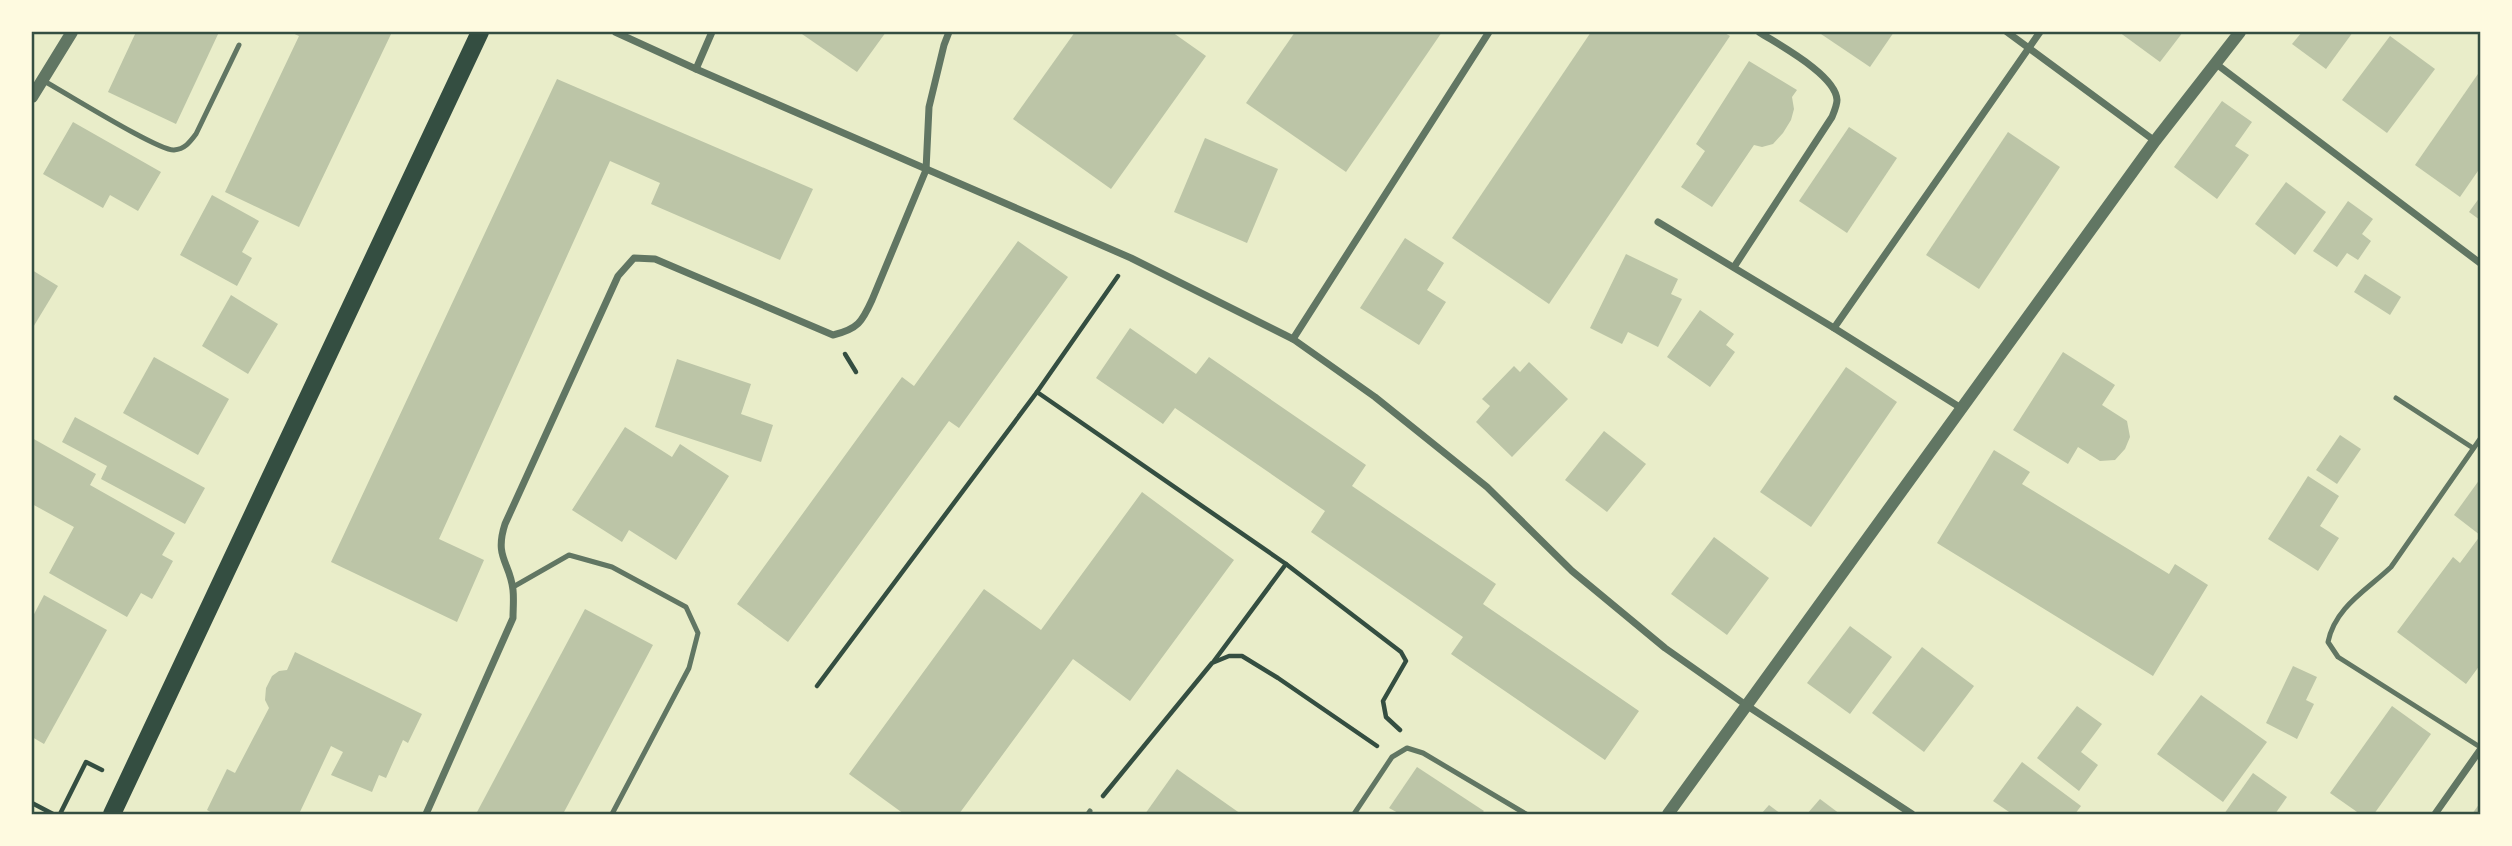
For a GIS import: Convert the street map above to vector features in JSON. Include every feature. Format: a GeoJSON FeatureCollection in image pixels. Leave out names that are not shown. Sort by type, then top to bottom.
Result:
{"type":"FeatureCollection","features":[{"type":"Feature","properties":{"kind":"main road"},"geometry":{"type":"LineString","coordinates":[[112,814],[480,32]]}},
{"type":"Feature","properties":{"kind":"street"},"geometry":{"type":"LineString","coordinates":[[32,97],[72,32]]}},
{"type":"Feature","properties":{"kind":"street"},"geometry":{"type":"LineString","coordinates":[[615,32],[1131,258],[1293,339],[1375,397],[1487,487],[1572,571],[1665,648],[1746,705],[1912,814]]}},
{"type":"Feature","properties":{"kind":"street"},"geometry":{"type":"LineString","coordinates":[[696,69],[712,32]]}},
{"type":"Feature","properties":{"kind":"street"},"geometry":{"type":"LineString","coordinates":[[426,814],[513,618],[513,587],[502,559],[500,539],[505,524],[618,276],[634,258],[655,259],[833,335],[850,331],[863,320],[926,170],[929,107],[949,32]]}},
{"type":"Feature","properties":{"kind":"street"},"geometry":{"type":"LineString","coordinates":[[1293,339],[1489,32]]}},
{"type":"Feature","properties":{"kind":"street"},"geometry":{"type":"LineString","coordinates":[[1734,267],[1832,117],[1837,101],[1832,84],[1825,77],[1759,32]]}},
{"type":"Feature","properties":{"kind":"street"},"geometry":{"type":"LineString","coordinates":[[2007,32],[2155,141]]}},
{"type":"Feature","properties":{"kind":"street"},"geometry":{"type":"LineString","coordinates":[[1835,328],[2040,32]]}},
{"type":"Feature","properties":{"kind":"street"},"geometry":{"type":"LineString","coordinates":[[1668,814],[2155,141],[2240,32]]}},
{"type":"Feature","properties":{"kind":"street"},"geometry":{"type":"LineString","coordinates":[[2216,63],[2480,263]]}},
{"type":"Feature","properties":{"kind":"street"},"geometry":{"type":"LineString","coordinates":[[1658,222],[1835,328],[1961,408]]}},
{"type":"Feature","properties":{"kind":"street"},"geometry":{"type":"LineString","coordinates":[[2435,814],[2480,749]]}},
{"type":"Feature","properties":{"kind":"lane"},"geometry":{"type":"LineString","coordinates":[[42,79],[152,142],[173,150],[186,147],[196,134],[239,46]]}},
{"type":"Feature","properties":{"kind":"lane"},"geometry":{"type":"LineString","coordinates":[[2396,398],[2473,449]]}},
{"type":"Feature","properties":{"kind":"lane"},"geometry":{"type":"LineString","coordinates":[[2480,439],[2391,568],[2362,589],[2331,627],[2328,642],[2337,657],[2480,749]]}},
{"type":"Feature","properties":{"kind":"lane"},"geometry":{"type":"LineString","coordinates":[[513,587],[569,555],[612,567],[686,607],[698,634],[689,668],[612,814]]}},
{"type":"Feature","properties":{"kind":"lane"},"geometry":{"type":"LineString","coordinates":[[1354,814],[1392,757],[1407,748],[1423,753],[1526,814]]}},
{"type":"Feature","properties":{"kind":"path"},"geometry":{"type":"LineString","coordinates":[[817,686],[1037,392],[1131,258]]}},
{"type":"Feature","properties":{"kind":"path"},"geometry":{"type":"LineString","coordinates":[[1037,392],[1286,564],[1401,652],[1406,661],[1383,701],[1387,717],[1423,753]]}},
{"type":"Feature","properties":{"kind":"path"},"geometry":{"type":"LineString","coordinates":[[1089,813],[1212,663],[1286,564]]}},
{"type":"Feature","properties":{"kind":"path"},"geometry":{"type":"LineString","coordinates":[[1212,663],[1229,656],[1242,656],[1392,757]]}},
{"type":"Feature","properties":{"kind":"path"},"geometry":{"type":"LineString","coordinates":[[60,814],[86,762],[127,782]]}},
{"type":"Feature","properties":{"kind":"path"},"geometry":{"type":"LineString","coordinates":[[32,803],[53,814]]}},
{"type":"Feature","properties":{"kind":"building"},"geometry":{"type":"Polygon","coordinates":[[[136,32],[219,32],[176,124],[108,92],[136,32]]]}},
{"type":"Feature","properties":{"kind":"building"},"geometry":{"type":"Polygon","coordinates":[[[290,32],[392,32],[299,227],[225,192],[299,36],[290,32]]]}},
{"type":"Feature","properties":{"kind":"building"},"geometry":{"type":"Polygon","coordinates":[[[799,32],[886,32],[857,72],[799,32]]]}},
{"type":"Feature","properties":{"kind":"building"},"geometry":{"type":"Polygon","coordinates":[[[1075,32],[1172,32],[1206,56],[1111,189],[1013,119],[1075,32]]]}},
{"type":"Feature","properties":{"kind":"building"},"geometry":{"type":"Polygon","coordinates":[[[1295,32],[1442,32],[1346,172],[1246,103],[1295,32]]]}},
{"type":"Feature","properties":{"kind":"building"},"geometry":{"type":"Polygon","coordinates":[[[1591,32],[1723,32],[1730,36],[1549,304],[1452,238],[1591,32]]]}},
{"type":"Feature","properties":{"kind":"building"},"geometry":{"type":"Polygon","coordinates":[[[1818,32],[1894,32],[1870,67],[1818,32]]]}},
{"type":"Feature","properties":{"kind":"building"},"geometry":{"type":"Polygon","coordinates":[[[2119,32],[2183,32],[2160,62],[2119,32]]]}},
{"type":"Feature","properties":{"kind":"building"},"geometry":{"type":"Polygon","coordinates":[[[2302,32],[2353,32],[2326,69],[2292,44],[2302,32]]]}},
{"type":"Feature","properties":{"kind":"building"},"geometry":{"type":"Polygon","coordinates":[[[2390,36],[2435,69],[2387,133],[2342,100],[2390,36]]]}},
{"type":"Feature","properties":{"kind":"building"},"geometry":{"type":"Polygon","coordinates":[[[1749,61],[1797,90],[1792,97],[1794,109],[1791,120],[1773,144],[1762,147],[1754,145],[1712,207],[1681,187],[1705,151],[1696,144],[1749,61]]]}},
{"type":"Feature","properties":{"kind":"building"},"geometry":{"type":"Polygon","coordinates":[[[2480,71],[2480,168],[2460,197],[2415,165],[2480,71]]]}},
{"type":"Feature","properties":{"kind":"building"},"geometry":{"type":"Polygon","coordinates":[[[557,79],[813,189],[780,260],[651,204],[660,183],[610,161],[439,539],[484,560],[457,622],[331,562],[557,79]]]}},
{"type":"Feature","properties":{"kind":"building"},"geometry":{"type":"Polygon","coordinates":[[[2222,101],[2252,122],[2235,146],[2249,155],[2217,199],[2174,167],[2222,101]]]}},
{"type":"Feature","properties":{"kind":"building"},"geometry":{"type":"Polygon","coordinates":[[[73,122],[161,172],[138,211],[110,195],[103,208],[43,174],[73,122]]]}},
{"type":"Feature","properties":{"kind":"building"},"geometry":{"type":"Polygon","coordinates":[[[1849,127],[1897,158],[1847,233],[1799,201],[1849,127]]]}},
{"type":"Feature","properties":{"kind":"building"},"geometry":{"type":"Polygon","coordinates":[[[2008,132],[2060,167],[1979,289],[1926,255],[2008,132]]]}},
{"type":"Feature","properties":{"kind":"building"},"geometry":{"type":"Polygon","coordinates":[[[1205,138],[1278,169],[1247,243],[1174,212],[1205,138]]]}},
{"type":"Feature","properties":{"kind":"building"},"geometry":{"type":"Polygon","coordinates":[[[2286,182],[2326,212],[2295,255],[2255,224],[2286,182]]]}},
{"type":"Feature","properties":{"kind":"building"},"geometry":{"type":"Polygon","coordinates":[[[212,195],[259,221],[242,252],[252,258],[237,286],[180,255],[212,195]]]}},
{"type":"Feature","properties":{"kind":"building"},"geometry":{"type":"Polygon","coordinates":[[[2480,197],[2480,220],[2469,212],[2480,197]]]}},
{"type":"Feature","properties":{"kind":"building"},"geometry":{"type":"Polygon","coordinates":[[[2348,201],[2373,219],[2362,234],[2371,241],[2358,260],[2347,253],[2337,267],[2313,251],[2348,201]]]}},
{"type":"Feature","properties":{"kind":"building"},"geometry":{"type":"Polygon","coordinates":[[[1405,238],[1444,263],[1427,290],[1446,302],[1419,345],[1360,308],[1405,238]]]}},
{"type":"Feature","properties":{"kind":"building"},"geometry":{"type":"Polygon","coordinates":[[[1018,241],[1068,277],[959,428],[949,421],[788,642],[737,604],[902,377],[914,386],[1018,241]]]}},
{"type":"Feature","properties":{"kind":"building"},"geometry":{"type":"Polygon","coordinates":[[[1626,254],[1678,279],[1671,294],[1682,299],[1658,347],[1628,332],[1622,344],[1590,328],[1626,254]]]}},
{"type":"Feature","properties":{"kind":"building"},"geometry":{"type":"Polygon","coordinates":[[[32,270],[58,286],[32,329],[32,270]]]}},
{"type":"Feature","properties":{"kind":"building"},"geometry":{"type":"Polygon","coordinates":[[[2365,274],[2401,297],[2390,315],[2354,292],[2365,274]]]}},
{"type":"Feature","properties":{"kind":"building"},"geometry":{"type":"Polygon","coordinates":[[[231,295],[278,324],[248,374],[202,346],[231,295]]]}},
{"type":"Feature","properties":{"kind":"building"},"geometry":{"type":"Polygon","coordinates":[[[1700,310],[1734,334],[1726,345],[1735,352],[1710,387],[1667,357],[1700,310]]]}},
{"type":"Feature","properties":{"kind":"building"},"geometry":{"type":"Polygon","coordinates":[[[1130,328],[1196,374],[1209,357],[1366,465],[1352,486],[1496,584],[1483,604],[1639,711],[1605,760],[1451,654],[1463,637],[1311,532],[1325,511],[1175,408],[1163,424],[1096,378],[1130,328]]]}},
{"type":"Feature","properties":{"kind":"building"},"geometry":{"type":"Polygon","coordinates":[[[2063,352],[2115,385],[2102,405],[2127,421],[2130,437],[2125,449],[2115,460],[2100,461],[2078,447],[2068,464],[2013,430],[2063,352]]]}},
{"type":"Feature","properties":{"kind":"building"},"geometry":{"type":"Polygon","coordinates":[[[154,357],[229,399],[198,455],[123,413],[154,357]]]}},
{"type":"Feature","properties":{"kind":"building"},"geometry":{"type":"Polygon","coordinates":[[[677,359],[751,384],[741,414],[773,425],[761,462],[655,427],[677,359]]]}},
{"type":"Feature","properties":{"kind":"building"},"geometry":{"type":"Polygon","coordinates":[[[1529,362],[1568,399],[1512,457],[1476,422],[1490,406],[1482,399],[1514,366],[1520,372],[1529,362]]]}},
{"type":"Feature","properties":{"kind":"building"},"geometry":{"type":"Polygon","coordinates":[[[1846,367],[1897,402],[1811,527],[1760,492],[1846,367]]]}},
{"type":"Feature","properties":{"kind":"building"},"geometry":{"type":"Polygon","coordinates":[[[75,417],[205,488],[185,524],[101,479],[107,466],[62,442],[75,417]]]}},
{"type":"Feature","properties":{"kind":"building"},"geometry":{"type":"Polygon","coordinates":[[[625,427],[672,457],[680,444],[729,476],[676,560],[629,530],[622,542],[572,510],[625,427]]]}},
{"type":"Feature","properties":{"kind":"building"},"geometry":{"type":"Polygon","coordinates":[[[1604,431],[1646,464],[1607,512],[1565,480],[1604,431]]]}},
{"type":"Feature","properties":{"kind":"building"},"geometry":{"type":"Polygon","coordinates":[[[2340,435],[2361,449],[2337,484],[2316,470],[2340,435]]]}},
{"type":"Feature","properties":{"kind":"building"},"geometry":{"type":"Polygon","coordinates":[[[32,438],[96,474],[90,485],[175,533],[162,555],[173,561],[152,599],[141,593],[127,617],[49,573],[74,527],[32,504],[32,438]]]}},
{"type":"Feature","properties":{"kind":"building"},"geometry":{"type":"Polygon","coordinates":[[[1994,450],[2030,472],[2022,484],[2169,574],[2175,564],[2208,585],[2153,676],[1937,543],[1994,450]]]}},
{"type":"Feature","properties":{"kind":"building"},"geometry":{"type":"Polygon","coordinates":[[[2308,476],[2339,496],[2320,526],[2339,538],[2318,571],[2268,539],[2308,476]]]}},
{"type":"Feature","properties":{"kind":"building"},"geometry":{"type":"Polygon","coordinates":[[[2480,479],[2480,535],[2454,515],[2480,479]]]}},
{"type":"Feature","properties":{"kind":"building"},"geometry":{"type":"Polygon","coordinates":[[[1142,492],[1234,560],[1130,701],[1073,659],[959,814],[904,814],[849,774],[984,589],[1041,630],[1142,492]]]}},
{"type":"Feature","properties":{"kind":"building"},"geometry":{"type":"Polygon","coordinates":[[[2480,536],[2480,665],[2466,684],[2397,632],[2453,557],[2460,563],[2480,536]]]}},
{"type":"Feature","properties":{"kind":"building"},"geometry":{"type":"Polygon","coordinates":[[[1714,537],[1769,578],[1727,635],[1671,594],[1714,537]]]}},
{"type":"Feature","properties":{"kind":"building"},"geometry":{"type":"Polygon","coordinates":[[[44,595],[107,630],[44,744],[32,737],[32,618],[44,595]]]}},
{"type":"Feature","properties":{"kind":"building"},"geometry":{"type":"Polygon","coordinates":[[[585,609],[653,645],[563,814],[476,814],[585,609]]]}},
{"type":"Feature","properties":{"kind":"building"},"geometry":{"type":"Polygon","coordinates":[[[1850,626],[1892,657],[1850,714],[1807,683],[1850,626]]]}},
{"type":"Feature","properties":{"kind":"building"},"geometry":{"type":"Polygon","coordinates":[[[1922,647],[1974,686],[1924,752],[1872,713],[1922,647]]]}},
{"type":"Feature","properties":{"kind":"building"},"geometry":{"type":"Polygon","coordinates":[[[295,652],[422,714],[408,743],[403,740],[386,778],[379,775],[372,792],[331,775],[343,752],[331,746],[299,814],[214,814],[207,810],[227,769],[235,773],[269,708],[265,700],[266,688],[272,676],[287,670],[295,652]]]}},
{"type":"Feature","properties":{"kind":"building"},"geometry":{"type":"Polygon","coordinates":[[[2293,666],[2317,677],[2306,700],[2314,704],[2297,739],[2266,723],[2293,666]]]}},
{"type":"Feature","properties":{"kind":"building"},"geometry":{"type":"Polygon","coordinates":[[[2201,695],[2267,742],[2223,802],[2157,754],[2201,695]]]}},
{"type":"Feature","properties":{"kind":"building"},"geometry":{"type":"Polygon","coordinates":[[[2077,706],[2102,724],[2081,752],[2098,765],[2079,791],[2037,758],[2077,706]]]}},
{"type":"Feature","properties":{"kind":"building"},"geometry":{"type":"Polygon","coordinates":[[[2392,706],[2431,734],[2374,814],[2360,814],[2330,793],[2392,706]]]}},
{"type":"Feature","properties":{"kind":"building"},"geometry":{"type":"Polygon","coordinates":[[[2022,762],[2081,806],[2075,814],[2012,814],[1993,801],[2022,762]]]}},
{"type":"Feature","properties":{"kind":"building"},"geometry":{"type":"Polygon","coordinates":[[[1417,767],[1484,811],[1481,814],[1400,814],[1389,808],[1417,767]]]}},
{"type":"Feature","properties":{"kind":"building"},"geometry":{"type":"Polygon","coordinates":[[[1177,769],[1241,814],[1145,814],[1177,769]]]}},
{"type":"Feature","properties":{"kind":"building"},"geometry":{"type":"Polygon","coordinates":[[[2253,773],[2287,797],[2275,814],[2224,814],[2253,773]]]}},
{"type":"Feature","properties":{"kind":"building"},"geometry":{"type":"Polygon","coordinates":[[[1820,799],[1840,814],[1807,814],[1820,799]]]}},
{"type":"Feature","properties":{"kind":"building"},"geometry":{"type":"Polygon","coordinates":[[[2480,803],[2480,814],[2472,814],[2480,803]]]}},
{"type":"Feature","properties":{"kind":"building"},"geometry":{"type":"Polygon","coordinates":[[[1769,805],[1781,814],[1761,814],[1769,805]]]}}]}
